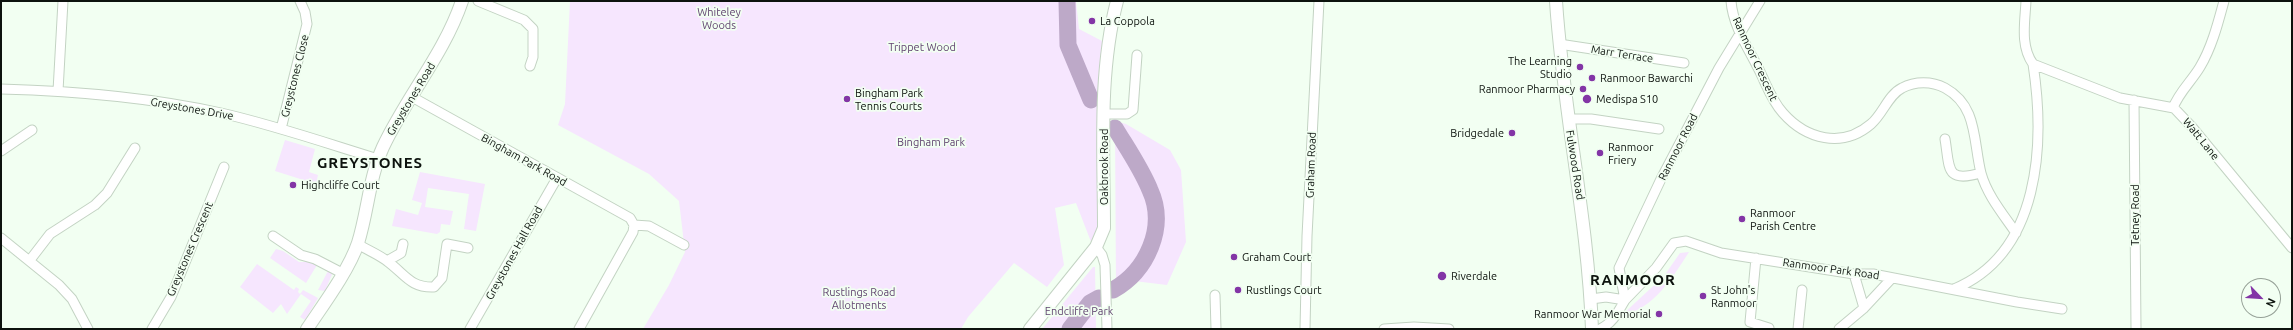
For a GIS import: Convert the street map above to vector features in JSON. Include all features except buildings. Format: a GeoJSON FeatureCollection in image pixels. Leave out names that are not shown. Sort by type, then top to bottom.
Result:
{"type":"FeatureCollection","features":[{"type":"Feature","properties":{"kind":"street"},"geometry":{"type":"LineString","coordinates":[[58,90],[63,1]]}},
{"type":"Feature","properties":{"kind":"street","name":"Greystones Close"},"geometry":{"type":"LineString","coordinates":[[281,129],[307,24],[305,12],[300,1]]}},
{"type":"Feature","properties":{"kind":"street","name":"Greystones Road"},"geometry":{"type":"LineString","coordinates":[[307,329],[342,273],[358,244],[378,159],[412,97],[453,28],[462,1]]}},
{"type":"Feature","properties":{"kind":"street"},"geometry":{"type":"LineString","coordinates":[[478,1],[524,20],[533,29],[533,57],[530,66]]}},
{"type":"Feature","properties":{"kind":"street","name":"Oakbrook Road"},"geometry":{"type":"LineString","coordinates":[[1030,329],[1096,248],[1104,228],[1104,114],[1110,33],[1117,1]]}},
{"type":"Feature","properties":{"kind":"street","name":"Graham Road"},"geometry":{"type":"LineString","coordinates":[[1305,329],[1307,236],[1319,1]]}},
{"type":"Feature","properties":{"kind":"street","name":"Fulwood Road"},"geometry":{"type":"LineString","coordinates":[[1556,1],[1559,44],[1568,118],[1581,206],[1591,299],[1592,329]]}},
{"type":"Feature","properties":{"kind":"street","name":"Ranmoor Crescent"},"geometry":{"type":"LineString","coordinates":[[1731,1],[1732,10],[1740,32],[1772,97],[1782,112],[1800,128],[1818,137],[1833,139],[1849,136],[1861,131],[1880,115],[1900,88],[1913,82],[1930,83],[1944,87],[1959,96],[1969,112],[1976,136],[1981,173],[1988,190],[2016,233]]}},
{"type":"Feature","properties":{"kind":"street","name":"Ranmoor Road"},"geometry":{"type":"LineString","coordinates":[[1625,300],[1620,268],[1661,179],[1719,68],[1760,1]]}},
{"type":"Feature","properties":{"kind":"street"},"geometry":{"type":"LineString","coordinates":[[2026,1],[2024,37],[2028,58],[2033,64],[2120,98],[2173,108],[2177,98],[2199,69],[2208,53],[2224,1]]}},
{"type":"Feature","properties":{"kind":"street","name":"Marr Terrace"},"geometry":{"type":"LineString","coordinates":[[1559,44],[1684,63]]}},
{"type":"Feature","properties":{"kind":"street"},"geometry":{"type":"LineString","coordinates":[[1104,114],[1127,114],[1133,110],[1137,55]]}},
{"type":"Feature","properties":{"kind":"street"},"geometry":{"type":"LineString","coordinates":[[1954,289],[1965,284],[1990,265],[2003,252],[2016,233],[2028,206],[2034,178],[2038,118],[2033,64]]}},
{"type":"Feature","properties":{"kind":"street","name":"Greystones Drive"},"geometry":{"type":"LineString","coordinates":[[1,89],[58,90],[105,94],[181,105],[221,113],[281,129],[378,159]]}},
{"type":"Feature","properties":{"kind":"street","name":"Bingham Park Road"},"geometry":{"type":"LineString","coordinates":[[412,97],[630,218],[634,225]]}},
{"type":"Feature","properties":{"kind":"street","name":"Tetney Road"},"geometry":{"type":"LineString","coordinates":[[2134,100],[2136,329]]}},
{"type":"Feature","properties":{"kind":"street","name":"Watt Lane"},"geometry":{"type":"LineString","coordinates":[[2173,108],[2183,116],[2292,248]]}},
{"type":"Feature","properties":{"kind":"street"},"geometry":{"type":"LineString","coordinates":[[1568,118],[1591,119],[1659,129]]}},
{"type":"Feature","properties":{"kind":"street"},"geometry":{"type":"LineString","coordinates":[[1,151],[32,130]]}},
{"type":"Feature","properties":{"kind":"street"},"geometry":{"type":"LineString","coordinates":[[1945,139],[1950,171],[1954,175],[1963,178],[1981,173]]}},
{"type":"Feature","properties":{"kind":"street"},"geometry":{"type":"LineString","coordinates":[[30,260],[50,234],[95,205],[107,193],[135,148]]}},
{"type":"Feature","properties":{"kind":"street","name":"Greystones Crescent"},"geometry":{"type":"LineString","coordinates":[[152,329],[170,298],[224,167]]}},
{"type":"Feature","properties":{"kind":"street","name":"Greystones Hall Road"},"geometry":{"type":"LineString","coordinates":[[470,329],[557,178]]}},
{"type":"Feature","properties":{"kind":"street"},"geometry":{"type":"LineString","coordinates":[[579,329],[633,232],[634,225],[649,226],[684,245]]}},
{"type":"Feature","properties":{"kind":"street"},"geometry":{"type":"LineString","coordinates":[[273,236],[301,255],[315,259],[342,273]]}},
{"type":"Feature","properties":{"kind":"street"},"geometry":{"type":"LineString","coordinates":[[1,238],[59,285],[72,299],[88,329]]}},
{"type":"Feature","properties":{"kind":"street","name":"Ranmoor Park Road"},"geometry":{"type":"LineString","coordinates":[[1625,300],[1656,268],[1674,243],[1678,241],[1686,241],[1721,253],[1854,274],[1873,274],[2062,309]]}},
{"type":"Feature","properties":{"kind":"street"},"geometry":{"type":"LineString","coordinates":[[358,244],[387,261],[409,281],[422,287],[434,287],[442,278],[447,244],[468,248]]}},
{"type":"Feature","properties":{"kind":"street"},"geometry":{"type":"LineString","coordinates":[[387,261],[400,253],[403,244]]}},
{"type":"Feature","properties":{"kind":"street"},"geometry":{"type":"LineString","coordinates":[[1096,248],[1102,255],[1105,265],[1107,329]]}},
{"type":"Feature","properties":{"kind":"street"},"geometry":{"type":"LineString","coordinates":[[1756,258],[1750,322],[1769,328]]}},
{"type":"Feature","properties":{"kind":"street"},"geometry":{"type":"LineString","coordinates":[[1854,274],[1864,308]]}},
{"type":"Feature","properties":{"kind":"street"},"geometry":{"type":"LineString","coordinates":[[1839,329],[1864,308],[1892,278]]}},
{"type":"Feature","properties":{"kind":"street"},"geometry":{"type":"LineString","coordinates":[[1798,329],[1802,290]]}},
{"type":"Feature","properties":{"kind":"street"},"geometry":{"type":"LineString","coordinates":[[1215,295],[1216,329]]}},
{"type":"Feature","properties":{"kind":"street"},"geometry":{"type":"LineString","coordinates":[[1591,299],[1606,297],[1625,300],[1615,318],[1608,325],[1600,329]]}},
{"type":"Feature","properties":{"kind":"street"},"geometry":{"type":"LineString","coordinates":[[1384,329],[1414,327],[1449,329]]}},
{"type":"Feature","properties":{"kind":"green space","name":"Bingham Park"},"geometry":{"type":"Polygon","coordinates":[[[570,1],[1076,1],[1079,29],[1104,42],[1102,229],[1093,247],[1076,203],[1055,208],[1064,265],[1047,287],[1014,263],[968,317],[961,329],[643,329],[669,285],[685,252],[679,201],[649,174],[558,125],[565,104],[570,1]]]}},
{"type":"Feature","properties":{"kind":"green space"},"geometry":{"type":"Polygon","coordinates":[[[1115,121],[1126,124],[1170,150],[1181,170],[1186,242],[1167,285],[1134,281],[1116,294],[1115,121]]]}},
{"type":"Feature","properties":{"kind":"green space"},"geometry":{"type":"Polygon","coordinates":[[[285,140],[315,149],[309,172],[318,175],[316,184],[275,171],[285,140]]]}},
{"type":"Feature","properties":{"kind":"green space"},"geometry":{"type":"Polygon","coordinates":[[[420,172],[485,184],[476,231],[464,229],[469,194],[428,188],[425,207],[453,211],[450,225],[441,224],[440,232],[437,234],[392,226],[396,209],[418,215],[422,203],[412,200],[420,172]]]}},
{"type":"Feature","properties":{"kind":"green space"},"geometry":{"type":"Polygon","coordinates":[[[276,249],[283,251],[299,262],[310,262],[317,265],[306,283],[270,258],[276,249]]]}},
{"type":"Feature","properties":{"kind":"green space"},"geometry":{"type":"Polygon","coordinates":[[[1689,252],[1669,282],[1653,299],[1633,312],[1622,315],[1664,276],[1680,253],[1689,252]]]}},
{"type":"Feature","properties":{"kind":"green space"},"geometry":{"type":"Polygon","coordinates":[[[257,264],[294,290],[296,287],[299,289],[298,292],[300,294],[303,290],[318,298],[305,320],[300,317],[311,301],[301,294],[287,314],[281,304],[273,313],[240,287],[257,264]]]}},
{"type":"Feature","properties":{"kind":"green space"},"geometry":{"type":"Polygon","coordinates":[[[317,265],[333,272],[325,291],[318,290],[328,271],[317,265]]]}},
{"type":"Feature","properties":{"kind":"green space","name":"Endcliffe Park"},"geometry":{"type":"Polygon","coordinates":[[[1093,267],[1095,267],[1096,329],[1042,329],[1093,267]]]}},
{"type":"Feature","properties":{"kind":"waterway"},"geometry":{"type":"LineString","coordinates":[[1067,1],[1068,45],[1091,100]]}},
{"type":"Feature","properties":{"kind":"waterway"},"geometry":{"type":"LineString","coordinates":[[1113,290],[1136,272],[1144,260],[1151,247],[1155,233],[1156,219],[1155,204],[1150,190],[1134,158],[1115,128]]}},
{"type":"Feature","properties":{"kind":"waterway"},"geometry":{"type":"LineString","coordinates":[[1070,329],[1090,303],[1099,298]]}},
{"type":"Feature","properties":{"kind":"place","name":"La Coppola"},"geometry":{"type":"Point","coordinates":[1092,21]}},
{"type":"Feature","properties":{"kind":"place","name":"The Learning Studio"},"geometry":{"type":"Point","coordinates":[1580,67]}},
{"type":"Feature","properties":{"kind":"place","name":"Ranmoor Bawarchi"},"geometry":{"type":"Point","coordinates":[1592,78]}},
{"type":"Feature","properties":{"kind":"place","name":"Ranmoor Pharmacy"},"geometry":{"type":"Point","coordinates":[1583,89]}},
{"type":"Feature","properties":{"kind":"place","name":"Bingham Park Tennis Courts"},"geometry":{"type":"Point","coordinates":[847,99]}},
{"type":"Feature","properties":{"kind":"place","name":"Medispa S10"},"geometry":{"type":"Point","coordinates":[1587,99]}},
{"type":"Feature","properties":{"kind":"place","name":"Bridgedale"},"geometry":{"type":"Point","coordinates":[1512,133]}},
{"type":"Feature","properties":{"kind":"place","name":"Ranmoor Friery"},"geometry":{"type":"Point","coordinates":[1600,153]}},
{"type":"Feature","properties":{"kind":"place","name":"Highcliffe Court"},"geometry":{"type":"Point","coordinates":[293,185]}},
{"type":"Feature","properties":{"kind":"place","name":"Ranmoor Parish Centre"},"geometry":{"type":"Point","coordinates":[1742,219]}},
{"type":"Feature","properties":{"kind":"place","name":"Graham Court"},"geometry":{"type":"Point","coordinates":[1234,257]}},
{"type":"Feature","properties":{"kind":"place","name":"Riverdale"},"geometry":{"type":"Point","coordinates":[1442,276]}},
{"type":"Feature","properties":{"kind":"place","name":"Rustlings Court"},"geometry":{"type":"Point","coordinates":[1238,290]}},
{"type":"Feature","properties":{"kind":"place","name":"St John's Ranmoor"},"geometry":{"type":"Point","coordinates":[1703,296]}},
{"type":"Feature","properties":{"kind":"place","name":"Ranmoor War Memorial"},"geometry":{"type":"Point","coordinates":[1659,314]}},
{"type":"Feature","properties":{"kind":"district","name":"GREYSTONES"},"geometry":{"type":"Point","coordinates":[370,163]}},
{"type":"Feature","properties":{"kind":"district","name":"RANMOOR"},"geometry":{"type":"Point","coordinates":[1633,280]}},
{"type":"Feature","properties":{"kind":"park label","name":"Whiteley Woods"},"geometry":{"type":"Point","coordinates":[719,18]}},
{"type":"Feature","properties":{"kind":"park label","name":"Trippet Wood"},"geometry":{"type":"Point","coordinates":[922,47]}},
{"type":"Feature","properties":{"kind":"park label","name":"Rustlings Road Allotments"},"geometry":{"type":"Point","coordinates":[859,298]}}]}
